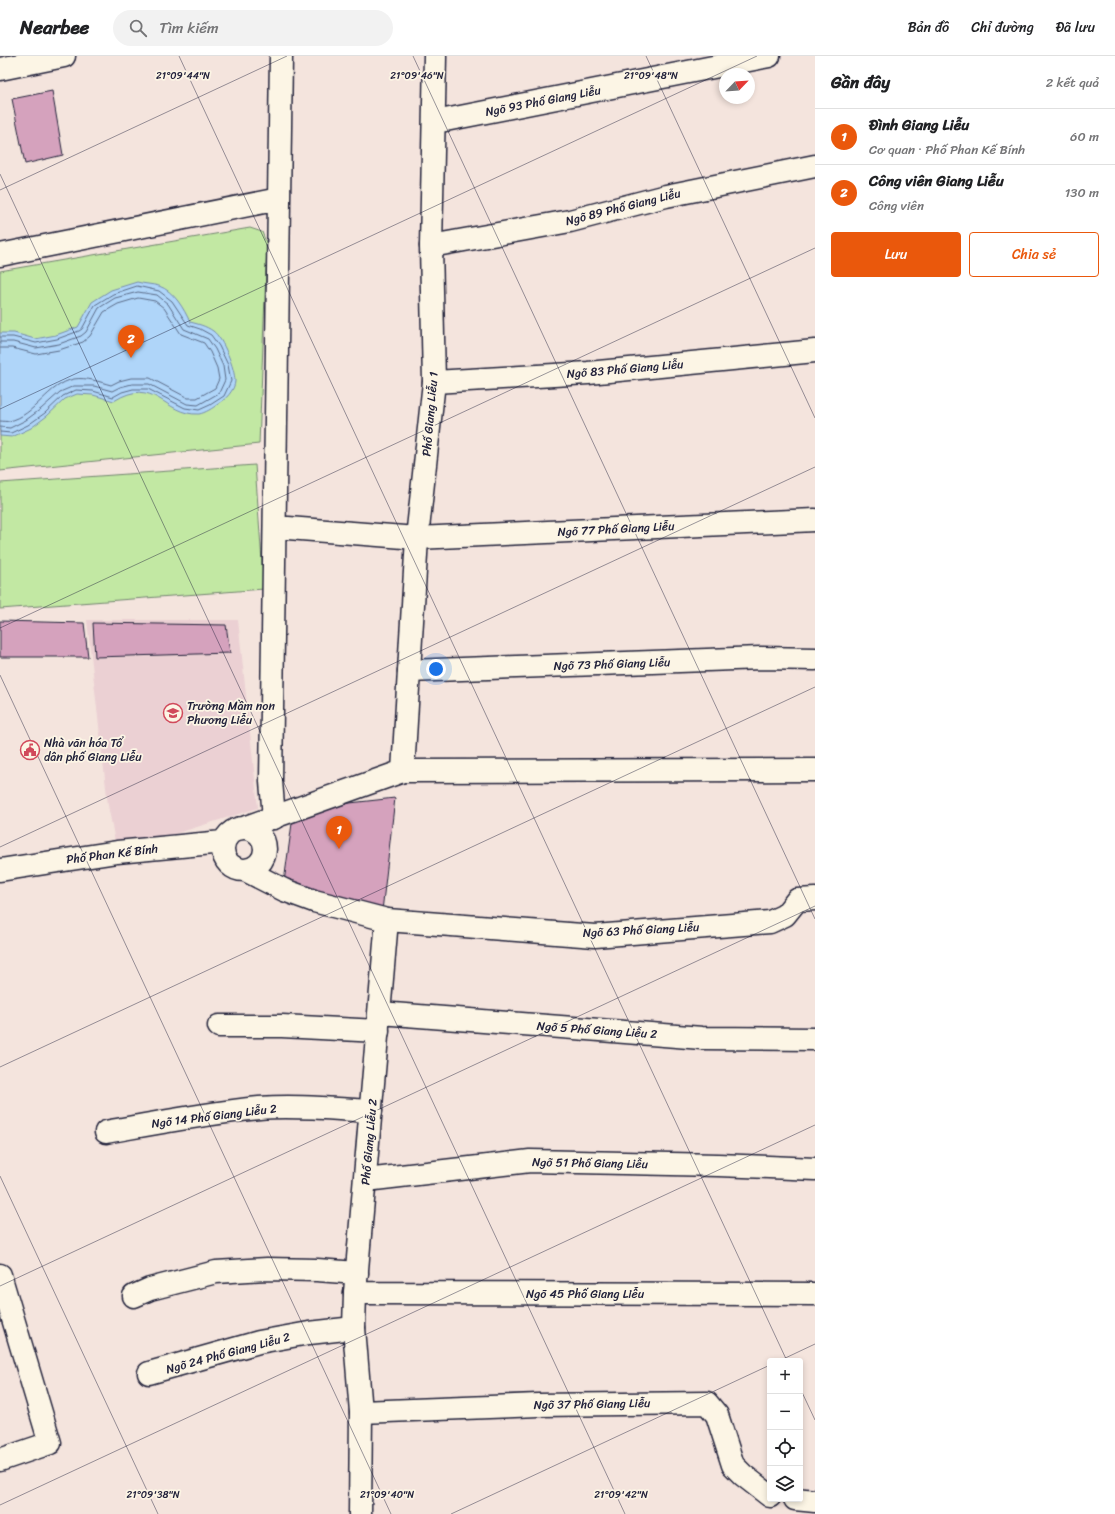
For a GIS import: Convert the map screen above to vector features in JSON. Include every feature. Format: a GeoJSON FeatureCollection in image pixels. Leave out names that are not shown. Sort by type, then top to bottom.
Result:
{"type":"FeatureCollection","features":[{"type":"Feature","properties":{"kind":"street"},"geometry":{"type":"LineString","coordinates":[[0,69],[64,56]]}},
{"type":"Feature","properties":{"kind":"street"},"geometry":{"type":"LineString","coordinates":[[274,818],[271,781],[281,56]]}},
{"type":"Feature","properties":{"kind":"street","name":"Phố Giang Liễu 1"},"geometry":{"type":"LineString","coordinates":[[403,771],[417,538],[434,382],[431,246],[435,122],[435,56]]}},
{"type":"Feature","properties":{"kind":"street","name":"Ngõ 93 Phố Giang Liễu"},"geometry":{"type":"LineString","coordinates":[[435,122],[769,56]]}},
{"type":"Feature","properties":{"kind":"street","name":"Ngõ 89 Phố Giang Liễu"},"geometry":{"type":"LineString","coordinates":[[431,246],[570,222],[666,196],[815,166]]}},
{"type":"Feature","properties":{"kind":"street"},"geometry":{"type":"LineString","coordinates":[[0,255],[279,199]]}},
{"type":"Feature","properties":{"kind":"street","name":"Ngõ 83 Phố Giang Liễu"},"geometry":{"type":"LineString","coordinates":[[434,382],[588,373],[815,352]]}},
{"type":"Feature","properties":{"kind":"street","name":"Ngõ 77 Phố Giang Liễu"},"geometry":{"type":"LineString","coordinates":[[275,527],[417,538],[815,520]]}},
{"type":"Feature","properties":{"kind":"street","name":"Ngõ 73 Phố Giang Liễu"},"geometry":{"type":"LineString","coordinates":[[409,671],[761,658],[815,658]]}},
{"type":"Feature","properties":{"kind":"street"},"geometry":{"type":"LineString","coordinates":[[387,920],[314,901],[284,890],[245,870],[233,867],[227,862],[224,856],[222,849],[223,842],[232,831],[239,828],[274,818],[403,771],[815,770]]}},
{"type":"Feature","properties":{"kind":"street"},"geometry":{"type":"LineString","coordinates":[[245,870],[256,867],[261,862],[265,851],[265,844],[259,833],[246,827]]}},
{"type":"Feature","properties":{"kind":"street","name":"Phố Phan Kế Bính"},"geometry":{"type":"LineString","coordinates":[[0,870],[117,852],[223,842]]}},
{"type":"Feature","properties":{"kind":"street","name":"Ngõ 63 Phố Giang Liễu"},"geometry":{"type":"LineString","coordinates":[[387,920],[595,936],[770,922],[785,915],[797,900],[815,899]]}},
{"type":"Feature","properties":{"kind":"street","name":"Phố Giang Liễu 2"},"geometry":{"type":"LineString","coordinates":[[360,1514],[361,1412],[354,1328],[356,1283],[387,920]]}},
{"type":"Feature","properties":{"kind":"street","name":"Ngõ 5 Phố Giang Liễu 2"},"geometry":{"type":"LineString","coordinates":[[219,1026],[282,1026],[379,1022],[702,1038],[815,1039]]}},
{"type":"Feature","properties":{"kind":"street","name":"Ngõ 14 Phố Giang Liễu 2"},"geometry":{"type":"LineString","coordinates":[[106,1132],[162,1122],[260,1108],[302,1107],[371,1111]]}},
{"type":"Feature","properties":{"kind":"street","name":"Ngõ 51 Phố Giang Liễu"},"geometry":{"type":"LineString","coordinates":[[366,1180],[530,1161],[710,1164],[815,1169]]}},
{"type":"Feature","properties":{"kind":"street","name":"Ngõ 45 Phố Giang Liễu"},"geometry":{"type":"LineString","coordinates":[[134,1296],[150,1289],[216,1272],[267,1269],[317,1270],[356,1283],[815,1294]]}},
{"type":"Feature","properties":{"kind":"street"},"geometry":{"type":"LineString","coordinates":[[0,1275],[50,1443],[0,1460]]}},
{"type":"Feature","properties":{"kind":"street","name":"Ngõ 24 Phố Giang Liễu 2"},"geometry":{"type":"LineString","coordinates":[[150,1374],[259,1342],[309,1333],[354,1328]]}},
{"type":"Feature","properties":{"kind":"street","name":"Ngõ 37 Phố Giang Liễu"},"geometry":{"type":"LineString","coordinates":[[361,1412],[538,1405],[707,1403],[717,1415],[733,1465],[767,1494]]}},
{"type":"Feature","properties":{"kind":"street"},"geometry":{"type":"LineString","coordinates":[[803,1500],[815,1501]]}},
{"type":"Feature","properties":{"kind":"shaded area","name":"Trường Mầm non Phương Liễu"},"geometry":{"type":"Polygon","coordinates":[[[87,620],[238,620],[258,808],[117,852],[108,805],[87,620]]]}},
{"type":"Feature","properties":{"kind":"green space"},"geometry":{"type":"Polygon","coordinates":[[[250,228],[262,232],[267,245],[259,444],[0,471],[0,271],[250,228]]]}},
{"type":"Feature","properties":{"kind":"green space"},"geometry":{"type":"Polygon","coordinates":[[[255,465],[264,589],[0,609],[0,483],[255,465]]]}},
{"type":"Feature","properties":{"kind":"water"},"geometry":{"type":"Polygon","coordinates":[[[137,282],[164,288],[178,301],[190,322],[208,328],[221,340],[228,354],[235,381],[233,388],[224,400],[214,407],[199,414],[187,413],[159,398],[140,392],[128,394],[114,401],[93,395],[77,394],[65,399],[47,416],[31,428],[12,437],[0,436],[0,333],[14,333],[35,339],[56,335],[78,327],[92,302],[111,290],[137,282]]]}},
{"type":"Feature","properties":{"kind":"building"},"geometry":{"type":"Polygon","coordinates":[[[52,91],[63,155],[25,164],[12,99],[52,91]]]}},
{"type":"Feature","properties":{"kind":"building"},"geometry":{"type":"Polygon","coordinates":[[[0,621],[84,623],[88,657],[0,657],[0,621]]]}},
{"type":"Feature","properties":{"kind":"building"},"geometry":{"type":"Polygon","coordinates":[[[93,623],[226,625],[230,653],[95,657],[93,623]]]}},
{"type":"Feature","properties":{"kind":"building"},"geometry":{"type":"Polygon","coordinates":[[[395,798],[382,911],[284,882],[293,816],[350,803],[395,798]]]}},
{"type":"Feature","properties":{"kind":"place","name":"Công viên Giang Liễu"},"geometry":{"type":"Point","coordinates":[131,358]}},
{"type":"Feature","properties":{"kind":"place","name":"Trường Mầm non Phương Liễu"},"geometry":{"type":"Point","coordinates":[173,713]}},
{"type":"Feature","properties":{"kind":"place","name":"Nhà văn hóa Tổ dân phố Giang Liễu"},"geometry":{"type":"Point","coordinates":[30,750]}},
{"type":"Feature","properties":{"kind":"place","name":"Đình Giang Liễu"},"geometry":{"type":"Point","coordinates":[339,849]}}]}
